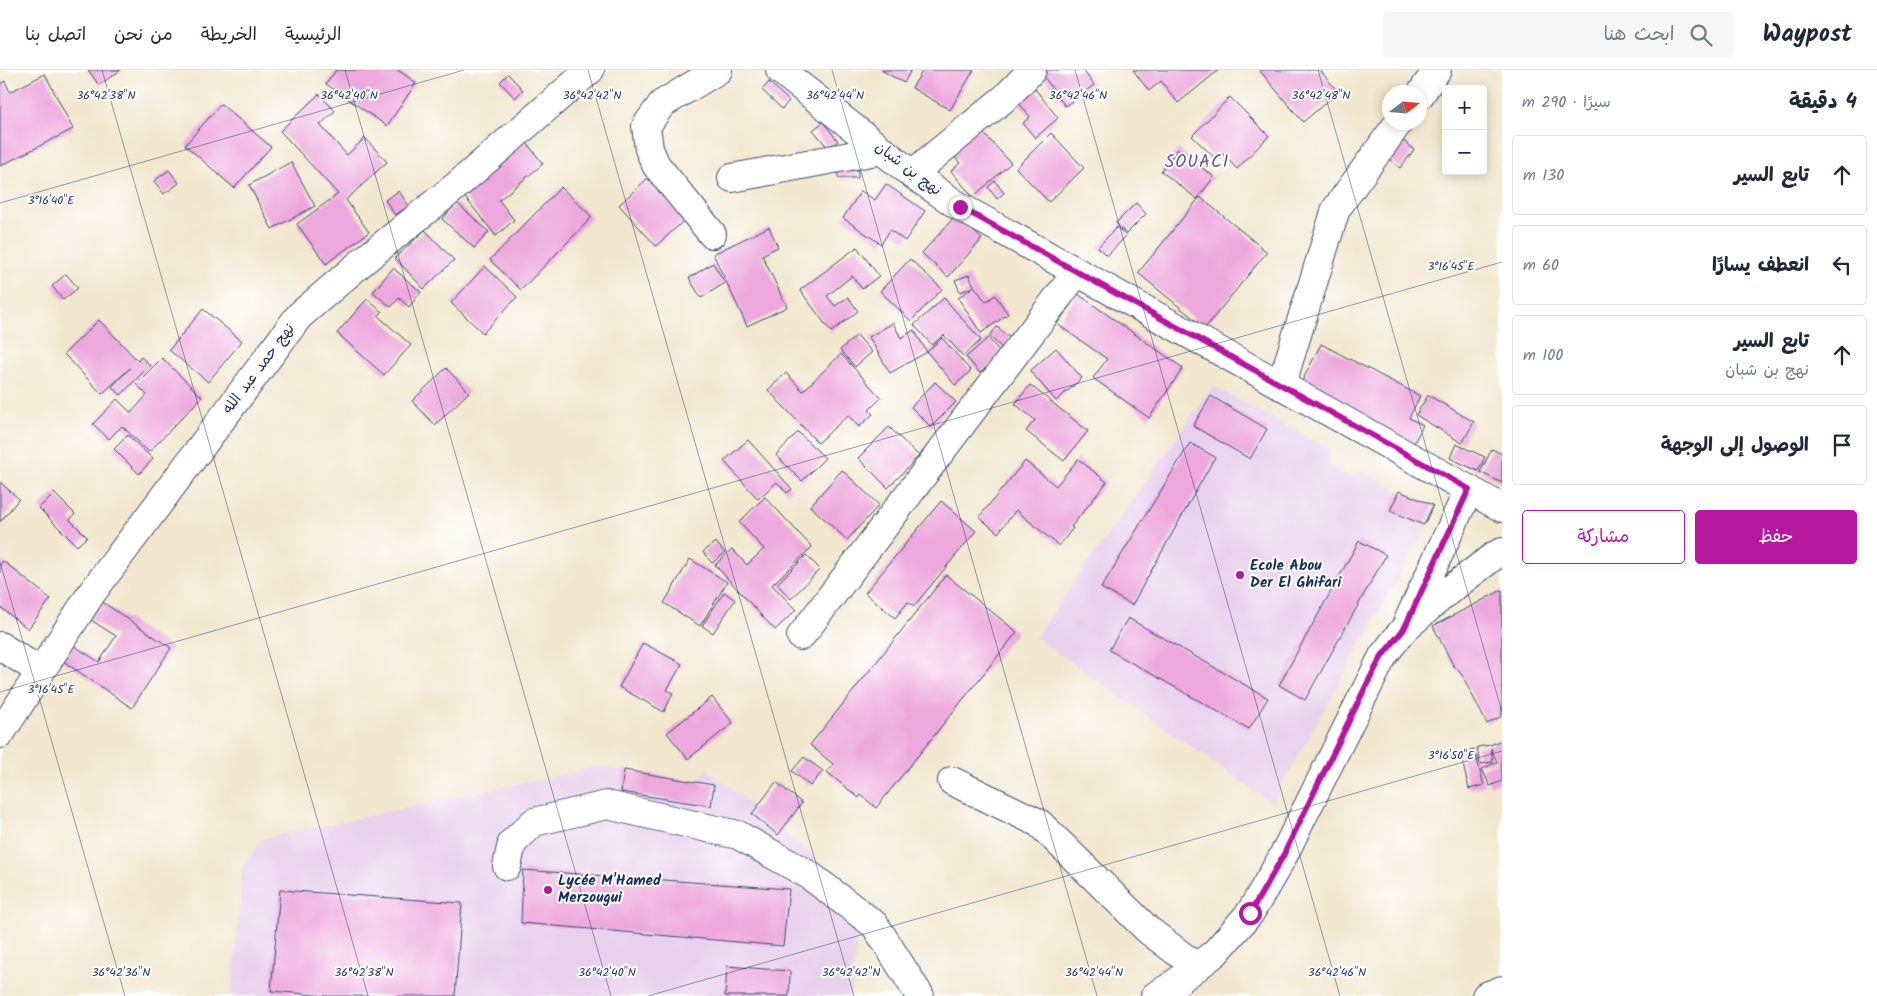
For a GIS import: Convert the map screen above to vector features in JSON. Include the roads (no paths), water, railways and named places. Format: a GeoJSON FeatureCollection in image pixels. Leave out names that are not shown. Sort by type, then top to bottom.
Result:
{"type":"FeatureCollection","features":[{"type":"Feature","properties":{"kind":"street","name":"نهج حمد عبد الله"},"geometry":{"type":"LineString","coordinates":[[0,734],[91,594],[299,316],[455,187],[590,70]]}},
{"type":"Feature","properties":{"kind":"street"},"geometry":{"type":"LineString","coordinates":[[712,234],[656,165],[649,149],[646,126],[662,104],[718,70]]}},
{"type":"Feature","properties":{"kind":"street","name":"نهج بن شبان"},"geometry":{"type":"LineString","coordinates":[[780,70],[912,174],[960,207],[1502,508]]}},
{"type":"Feature","properties":{"kind":"street"},"geometry":{"type":"LineString","coordinates":[[912,174],[1006,97],[1032,70]]}},
{"type":"Feature","properties":{"kind":"street"},"geometry":{"type":"LineString","coordinates":[[1426,85],[1437,70]]}},
{"type":"Feature","properties":{"kind":"street"},"geometry":{"type":"LineString","coordinates":[[1281,386],[1336,209],[1393,130]]}},
{"type":"Feature","properties":{"kind":"street"},"geometry":{"type":"LineString","coordinates":[[732,178],[882,150]]}},
{"type":"Feature","properties":{"kind":"street"},"geometry":{"type":"LineString","coordinates":[[801,636],[1077,272]]}},
{"type":"Feature","properties":{"kind":"street"},"geometry":{"type":"LineString","coordinates":[[1404,629],[1469,489]]}},
{"type":"Feature","properties":{"kind":"street"},"geometry":{"type":"LineString","coordinates":[[1155,996],[1170,988],[1216,952],[1250,913],[1282,858],[1382,656],[1404,629],[1447,592],[1502,552]]}},
{"type":"Feature","properties":{"kind":"street"},"geometry":{"type":"LineString","coordinates":[[0,646],[40,672]]}},
{"type":"Feature","properties":{"kind":"street"},"geometry":{"type":"LineString","coordinates":[[952,781],[1039,823],[1148,930],[1197,967]]}},
{"type":"Feature","properties":{"kind":"street"},"geometry":{"type":"LineString","coordinates":[[507,866],[512,843],[534,822],[607,805],[738,836],[809,875],[875,925],[920,996]]}},
{"type":"Feature","properties":{"kind":"street"},"geometry":{"type":"LineString","coordinates":[[1486,996],[1502,990]]}},
{"type":"Feature","properties":{"kind":"place","name":"Ecole Abou Der El Ghifari"},"geometry":{"type":"Point","coordinates":[1240,575]}},
{"type":"Feature","properties":{"kind":"place","name":"Lycée M'Hamed Merzougui"},"geometry":{"type":"Point","coordinates":[548,890]}},
{"type":"Feature","properties":{"kind":"district","name":"SOUACI"},"geometry":{"type":"Point","coordinates":[1197,162]}}]}
